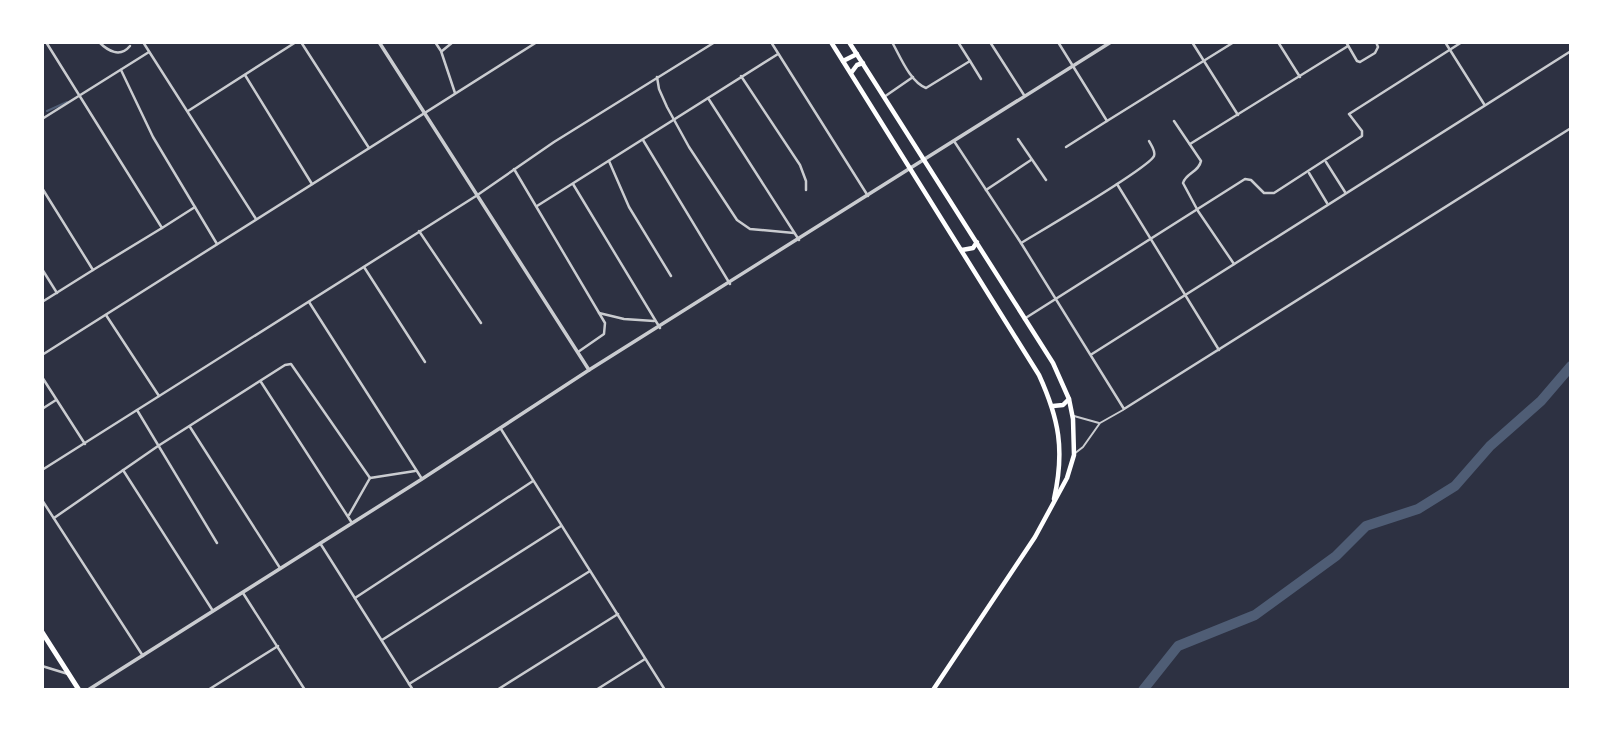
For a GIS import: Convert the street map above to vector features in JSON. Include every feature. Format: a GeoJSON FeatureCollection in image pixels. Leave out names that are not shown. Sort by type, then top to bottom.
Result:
{"type":"FeatureCollection","features":[{"type":"Feature","properties":{"kind":"highway"},"geometry":{"type":"LineString","coordinates":[[42,632],[79,690]]}},
{"type":"Feature","properties":{"kind":"main road"},"geometry":{"type":"LineString","coordinates":[[831,42],[1039,374],[1053,407],[1059,440],[1059,472],[1053,503]]}},
{"type":"Feature","properties":{"kind":"main road"},"geometry":{"type":"LineString","coordinates":[[849,42],[1053,363],[1069,399],[1073,416],[1074,455],[1067,478],[1035,537],[933,690]]}},
{"type":"Feature","properties":{"kind":"main road"},"geometry":{"type":"LineString","coordinates":[[843,61],[857,54]]}},
{"type":"Feature","properties":{"kind":"main road"},"geometry":{"type":"LineString","coordinates":[[851,73],[857,65],[863,63]]}},
{"type":"Feature","properties":{"kind":"main road"},"geometry":{"type":"LineString","coordinates":[[962,250],[973,248],[977,242]]}},
{"type":"Feature","properties":{"kind":"main road"},"geometry":{"type":"LineString","coordinates":[[1053,407],[1063,405],[1069,399]]}},
{"type":"Feature","properties":{"kind":"street"},"geometry":{"type":"LineString","coordinates":[[46,42],[163,228]]}},
{"type":"Feature","properties":{"kind":"street"},"geometry":{"type":"LineString","coordinates":[[99,42],[114,52],[121,53],[130,46]]}},
{"type":"Feature","properties":{"kind":"street"},"geometry":{"type":"LineString","coordinates":[[143,42],[256,219]]}},
{"type":"Feature","properties":{"kind":"street"},"geometry":{"type":"LineString","coordinates":[[188,111],[298,42],[369,148]]}},
{"type":"Feature","properties":{"kind":"street"},"geometry":{"type":"LineString","coordinates":[[380,42],[589,370]]}},
{"type":"Feature","properties":{"kind":"street"},"geometry":{"type":"LineString","coordinates":[[435,42],[441,51],[455,93]]}},
{"type":"Feature","properties":{"kind":"street"},"geometry":{"type":"LineString","coordinates":[[441,51],[453,42]]}},
{"type":"Feature","properties":{"kind":"street"},"geometry":{"type":"LineString","coordinates":[[42,355],[536,42]]}},
{"type":"Feature","properties":{"kind":"street"},"geometry":{"type":"LineString","coordinates":[[42,470],[715,42]]}},
{"type":"Feature","properties":{"kind":"street"},"geometry":{"type":"LineString","coordinates":[[771,42],[868,196]]}},
{"type":"Feature","properties":{"kind":"street"},"geometry":{"type":"LineString","coordinates":[[892,42],[913,77],[926,88],[970,61]]}},
{"type":"Feature","properties":{"kind":"street"},"geometry":{"type":"LineString","coordinates":[[958,42],[981,79]]}},
{"type":"Feature","properties":{"kind":"street"},"geometry":{"type":"LineString","coordinates":[[990,42],[1025,96]]}},
{"type":"Feature","properties":{"kind":"street"},"geometry":{"type":"LineString","coordinates":[[1058,42],[1107,121]]}},
{"type":"Feature","properties":{"kind":"street"},"geometry":{"type":"LineString","coordinates":[[88,690],[422,480],[589,370],[660,328],[1111,42]]}},
{"type":"Feature","properties":{"kind":"street"},"geometry":{"type":"LineString","coordinates":[[1192,42],[1238,115]]}},
{"type":"Feature","properties":{"kind":"street"},"geometry":{"type":"LineString","coordinates":[[1066,147],[1234,42]]}},
{"type":"Feature","properties":{"kind":"street"},"geometry":{"type":"LineString","coordinates":[[1278,42],[1300,77]]}},
{"type":"Feature","properties":{"kind":"street"},"geometry":{"type":"LineString","coordinates":[[1190,144],[1300,77],[1347,44],[1360,62],[1377,51],[1376,42]]}},
{"type":"Feature","properties":{"kind":"street"},"geometry":{"type":"LineString","coordinates":[[1445,42],[1485,105]]}},
{"type":"Feature","properties":{"kind":"street"},"geometry":{"type":"LineString","coordinates":[[1024,319],[1245,179],[1251,180],[1264,193],[1269,194],[1326,162],[1362,136],[1362,131],[1349,114],[1462,42]]}},
{"type":"Feature","properties":{"kind":"street"},"geometry":{"type":"LineString","coordinates":[[1091,354],[1571,51]]}},
{"type":"Feature","properties":{"kind":"street"},"geometry":{"type":"LineString","coordinates":[[43,118],[149,52]]}},
{"type":"Feature","properties":{"kind":"street"},"geometry":{"type":"LineString","coordinates":[[537,206],[778,54]]}},
{"type":"Feature","properties":{"kind":"street"},"geometry":{"type":"LineString","coordinates":[[121,70],[153,137],[217,244]]}},
{"type":"Feature","properties":{"kind":"street"},"geometry":{"type":"LineString","coordinates":[[245,75],[312,184]]}},
{"type":"Feature","properties":{"kind":"street"},"geometry":{"type":"LineString","coordinates":[[741,76],[800,165],[806,181],[806,190]]}},
{"type":"Feature","properties":{"kind":"street"},"geometry":{"type":"LineString","coordinates":[[657,77],[659,89],[695,157],[737,220],[750,229],[794,233]]}},
{"type":"Feature","properties":{"kind":"street"},"geometry":{"type":"LineString","coordinates":[[884,97],[913,77]]}},
{"type":"Feature","properties":{"kind":"street"},"geometry":{"type":"LineString","coordinates":[[708,97],[799,240]]}},
{"type":"Feature","properties":{"kind":"street"},"geometry":{"type":"LineString","coordinates":[[1174,121],[1200,164],[1183,183],[1198,211],[1234,264]]}},
{"type":"Feature","properties":{"kind":"street"},"geometry":{"type":"LineString","coordinates":[[954,141],[1021,243],[1124,410],[1571,128]]}},
{"type":"Feature","properties":{"kind":"street"},"geometry":{"type":"LineString","coordinates":[[643,139],[730,284]]}},
{"type":"Feature","properties":{"kind":"street"},"geometry":{"type":"LineString","coordinates":[[1018,139],[1046,180]]}},
{"type":"Feature","properties":{"kind":"street"},"geometry":{"type":"LineString","coordinates":[[1021,243],[1117,184],[1154,156],[1149,141]]}},
{"type":"Feature","properties":{"kind":"street"},"geometry":{"type":"LineString","coordinates":[[986,190],[1031,160]]}},
{"type":"Feature","properties":{"kind":"street"},"geometry":{"type":"LineString","coordinates":[[609,161],[629,207],[671,276]]}},
{"type":"Feature","properties":{"kind":"street"},"geometry":{"type":"LineString","coordinates":[[1326,162],[1345,192]]}},
{"type":"Feature","properties":{"kind":"street"},"geometry":{"type":"LineString","coordinates":[[514,169],[605,323],[604,334],[578,352]]}},
{"type":"Feature","properties":{"kind":"street"},"geometry":{"type":"LineString","coordinates":[[1308,172],[1327,203]]}},
{"type":"Feature","properties":{"kind":"street"},"geometry":{"type":"LineString","coordinates":[[573,182],[660,328]]}},
{"type":"Feature","properties":{"kind":"street"},"geometry":{"type":"LineString","coordinates":[[1117,184],[1219,350]]}},
{"type":"Feature","properties":{"kind":"street"},"geometry":{"type":"LineString","coordinates":[[42,188],[93,270]]}},
{"type":"Feature","properties":{"kind":"street"},"geometry":{"type":"LineString","coordinates":[[42,302],[195,207]]}},
{"type":"Feature","properties":{"kind":"street"},"geometry":{"type":"LineString","coordinates":[[419,231],[481,323]]}},
{"type":"Feature","properties":{"kind":"street"},"geometry":{"type":"LineString","coordinates":[[364,267],[425,362]]}},
{"type":"Feature","properties":{"kind":"street"},"geometry":{"type":"LineString","coordinates":[[42,269],[57,293]]}},
{"type":"Feature","properties":{"kind":"street"},"geometry":{"type":"LineString","coordinates":[[309,302],[422,480]]}},
{"type":"Feature","properties":{"kind":"street"},"geometry":{"type":"LineString","coordinates":[[599,313],[656,322]]}},
{"type":"Feature","properties":{"kind":"street"},"geometry":{"type":"LineString","coordinates":[[106,315],[159,396]]}},
{"type":"Feature","properties":{"kind":"street"},"geometry":{"type":"LineString","coordinates":[[54,518],[158,446],[285,365],[295,368],[370,478]]}},
{"type":"Feature","properties":{"kind":"street"},"geometry":{"type":"LineString","coordinates":[[42,377],[85,444]]}},
{"type":"Feature","properties":{"kind":"street"},"geometry":{"type":"LineString","coordinates":[[261,382],[352,523]]}},
{"type":"Feature","properties":{"kind":"street"},"geometry":{"type":"LineString","coordinates":[[42,409],[56,400]]}},
{"type":"Feature","properties":{"kind":"street"},"geometry":{"type":"LineString","coordinates":[[137,410],[217,543]]}},
{"type":"Feature","properties":{"kind":"street"},"geometry":{"type":"LineString","coordinates":[[190,427],[281,568]]}},
{"type":"Feature","properties":{"kind":"street"},"geometry":{"type":"LineString","coordinates":[[500,429],[665,690]]}},
{"type":"Feature","properties":{"kind":"street"},"geometry":{"type":"LineString","coordinates":[[123,470],[213,611]]}},
{"type":"Feature","properties":{"kind":"street"},"geometry":{"type":"LineString","coordinates":[[370,478],[416,471]]}},
{"type":"Feature","properties":{"kind":"street"},"geometry":{"type":"LineString","coordinates":[[348,516],[370,478]]}},
{"type":"Feature","properties":{"kind":"street"},"geometry":{"type":"LineString","coordinates":[[355,598],[533,481]]}},
{"type":"Feature","properties":{"kind":"street"},"geometry":{"type":"LineString","coordinates":[[42,500],[143,656]]}},
{"type":"Feature","properties":{"kind":"street"},"geometry":{"type":"LineString","coordinates":[[382,640],[561,526]]}},
{"type":"Feature","properties":{"kind":"street"},"geometry":{"type":"LineString","coordinates":[[320,543],[413,690]]}},
{"type":"Feature","properties":{"kind":"street"},"geometry":{"type":"LineString","coordinates":[[409,684],[590,570]]}},
{"type":"Feature","properties":{"kind":"street"},"geometry":{"type":"LineString","coordinates":[[243,593],[305,690]]}},
{"type":"Feature","properties":{"kind":"street"},"geometry":{"type":"LineString","coordinates":[[497,690],[618,614]]}},
{"type":"Feature","properties":{"kind":"street"},"geometry":{"type":"LineString","coordinates":[[208,690],[278,646]]}},
{"type":"Feature","properties":{"kind":"street"},"geometry":{"type":"LineString","coordinates":[[596,690],[645,659]]}},
{"type":"Feature","properties":{"kind":"street"},"geometry":{"type":"LineString","coordinates":[[42,666],[68,674]]}},
{"type":"Feature","properties":{"kind":"lane"},"geometry":{"type":"LineString","coordinates":[[1074,455],[1100,423],[1124,410]]}},
{"type":"Feature","properties":{"kind":"lane"},"geometry":{"type":"LineString","coordinates":[[1073,416],[1100,423]]}},
{"type":"Feature","properties":{"kind":"waterway"},"geometry":{"type":"LineString","coordinates":[[47,111],[67,102]]}},
{"type":"Feature","properties":{"kind":"waterway"},"geometry":{"type":"LineString","coordinates":[[1143,690],[1178,646],[1255,615],[1336,556],[1366,526],[1418,509],[1455,486],[1490,446],[1541,401],[1571,366]]}}]}
